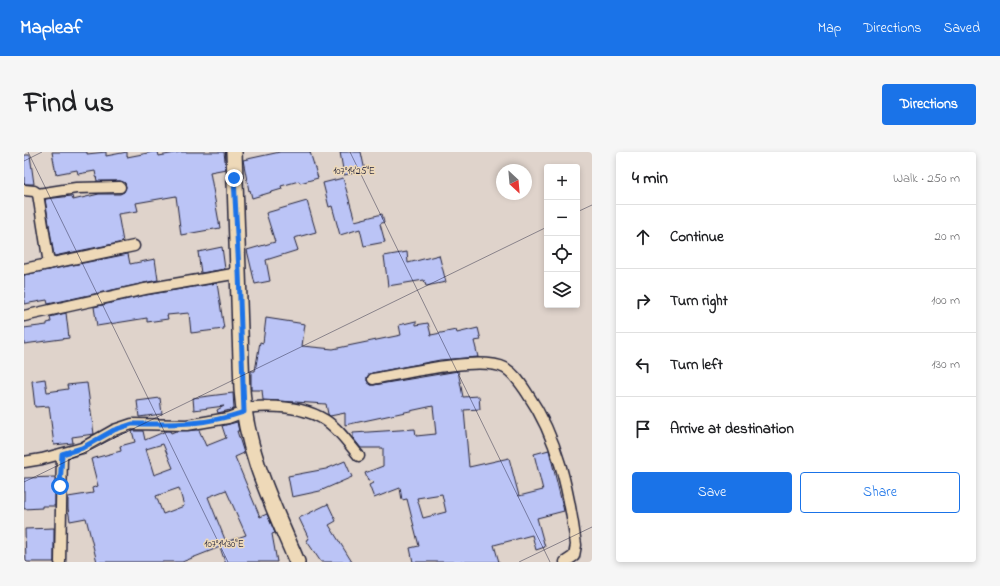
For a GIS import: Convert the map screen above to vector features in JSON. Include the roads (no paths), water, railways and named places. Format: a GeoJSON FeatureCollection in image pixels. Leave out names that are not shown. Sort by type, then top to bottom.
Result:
{"type":"FeatureCollection","features":[{"type":"Feature","properties":{"kind":"street"},"geometry":{"type":"LineString","coordinates":[[234,152],[243,410],[251,448],[257,466],[297,562]]}},
{"type":"Feature","properties":{"kind":"street"},"geometry":{"type":"LineString","coordinates":[[38,194],[76,188],[120,187]]}},
{"type":"Feature","properties":{"kind":"street"},"geometry":{"type":"LineString","coordinates":[[24,190],[34,190],[38,194],[49,264]]}},
{"type":"Feature","properties":{"kind":"street"},"geometry":{"type":"LineString","coordinates":[[24,269],[134,246]]}},
{"type":"Feature","properties":{"kind":"street"},"geometry":{"type":"LineString","coordinates":[[24,316],[145,289],[239,272]]}},
{"type":"Feature","properties":{"kind":"street"},"geometry":{"type":"LineString","coordinates":[[373,379],[448,366],[481,364],[504,368],[517,379],[533,401],[550,434],[560,461],[576,545],[574,556],[565,562]]}},
{"type":"Feature","properties":{"kind":"street"},"geometry":{"type":"LineString","coordinates":[[24,462],[82,448],[114,430],[132,424],[187,425],[228,418],[243,410],[262,406],[306,411],[326,421],[359,456]]}},
{"type":"Feature","properties":{"kind":"street"},"geometry":{"type":"LineString","coordinates":[[60,562],[62,454]]}}]}
